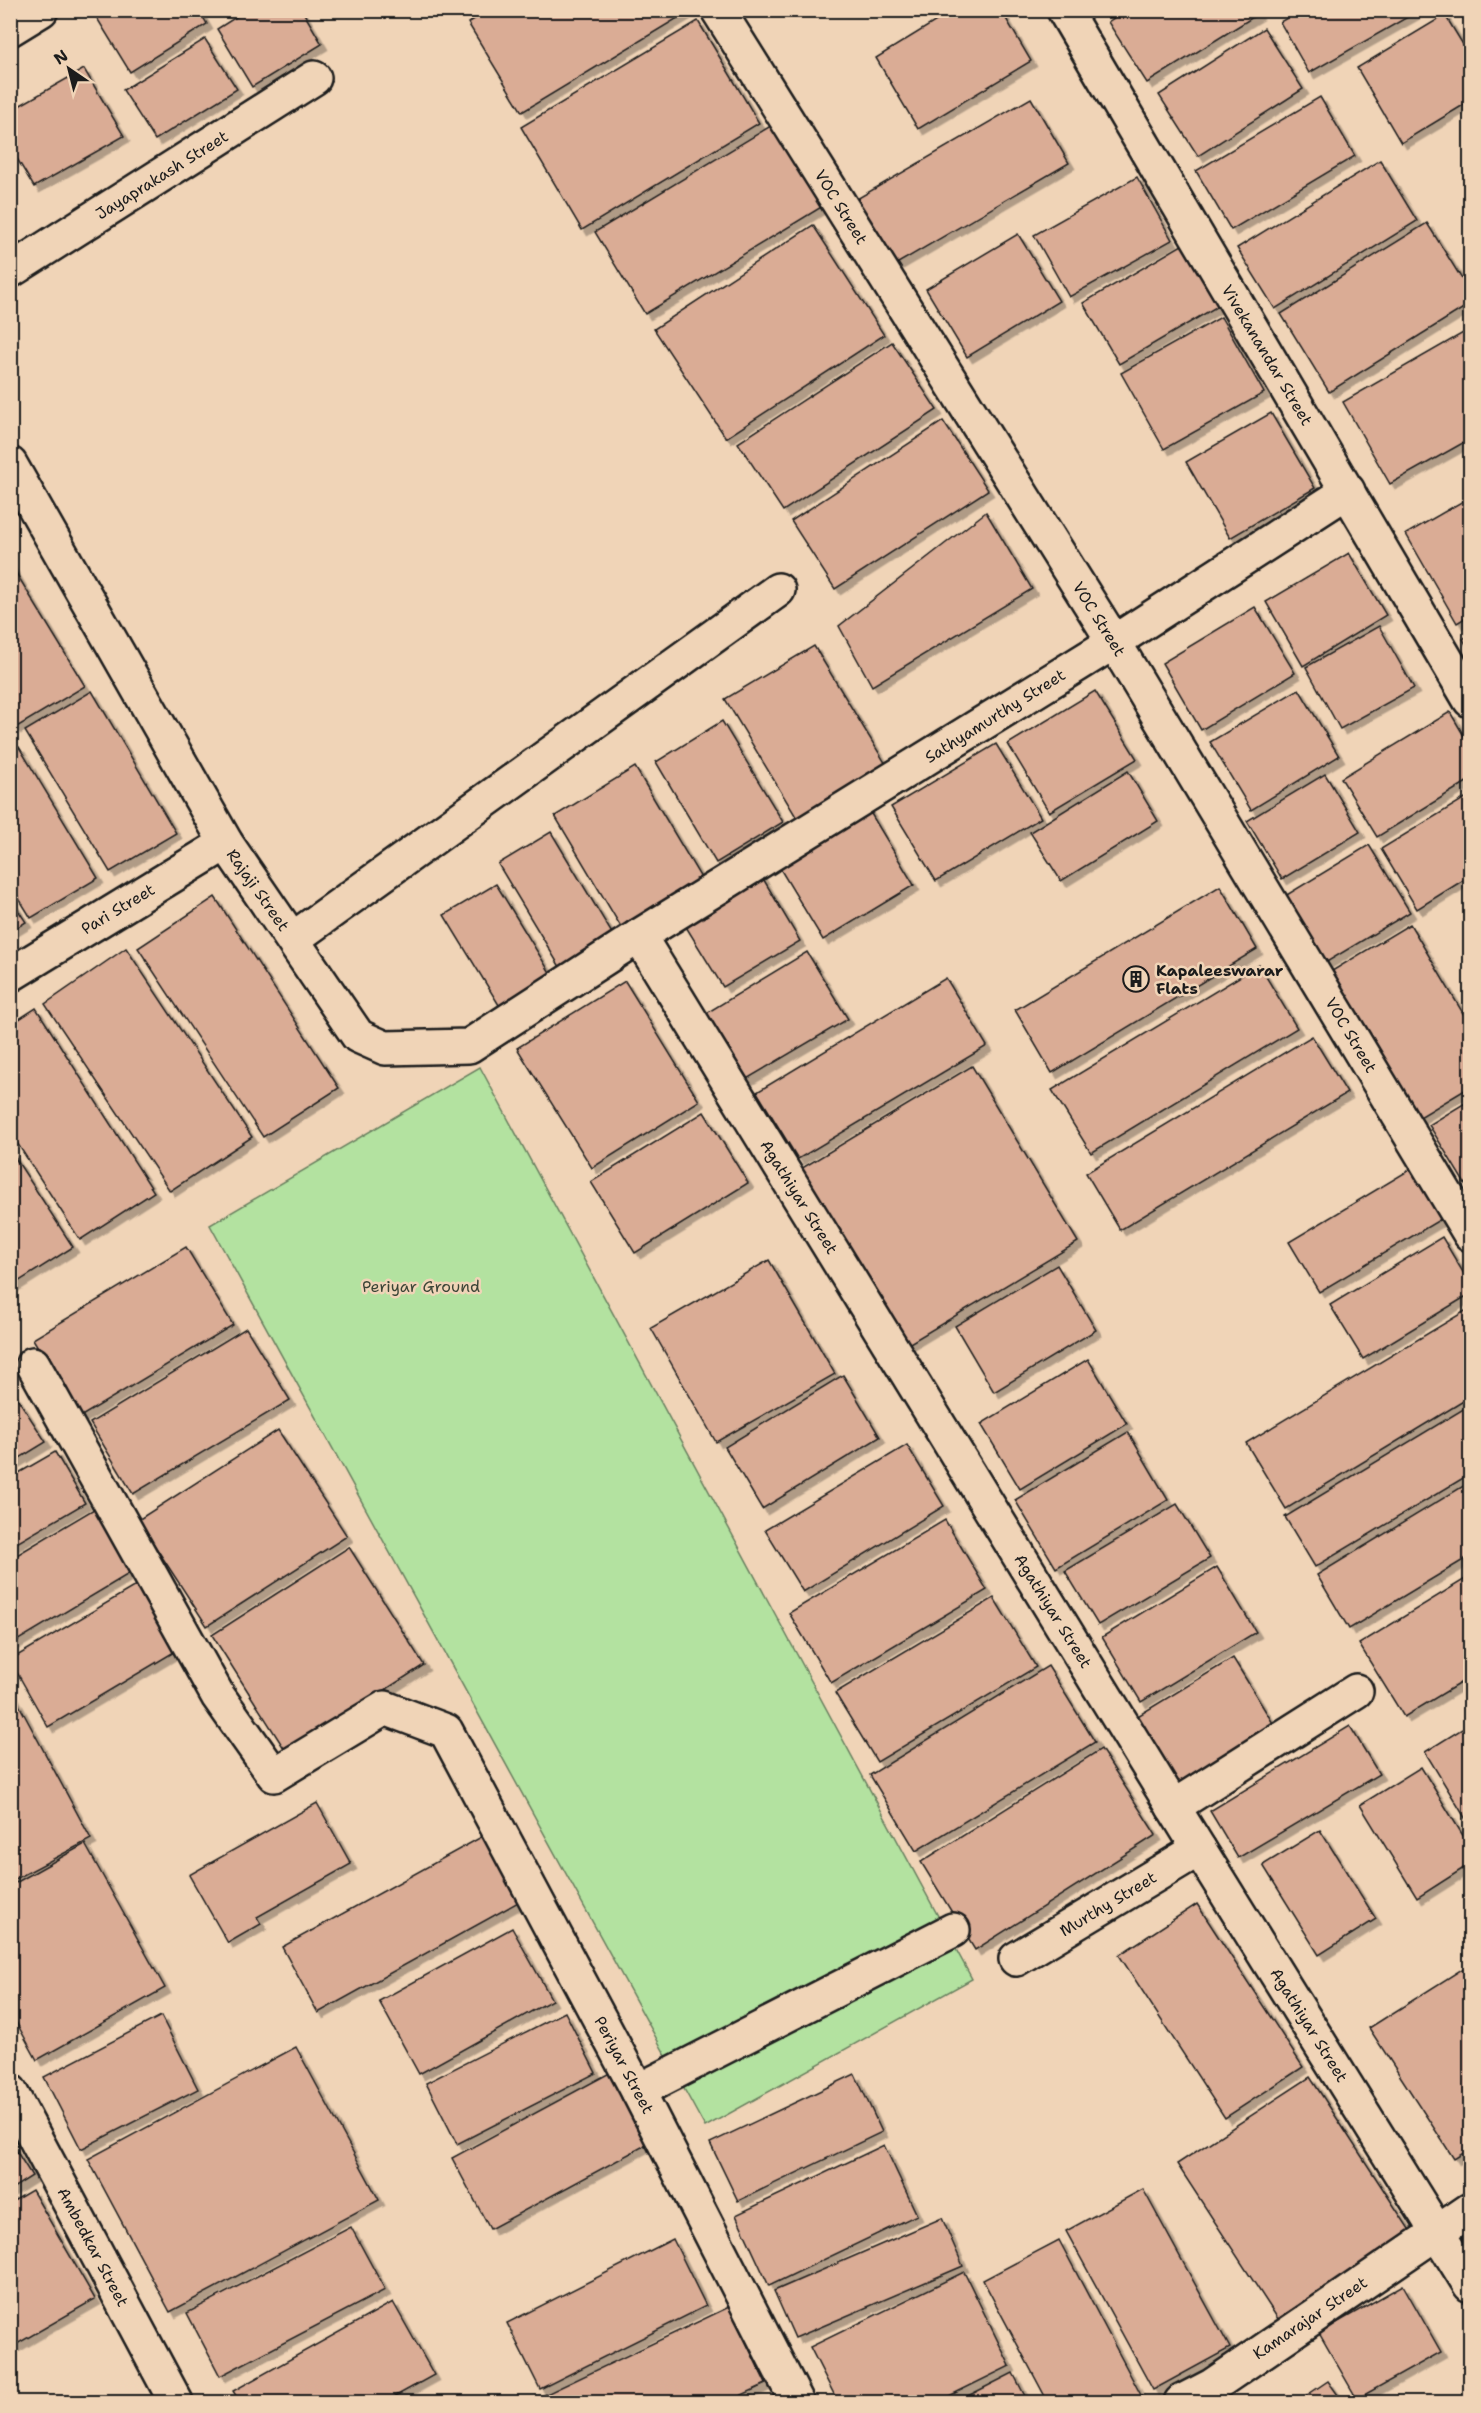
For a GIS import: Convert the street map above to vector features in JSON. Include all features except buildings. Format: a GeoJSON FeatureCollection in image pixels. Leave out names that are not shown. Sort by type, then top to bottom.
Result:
{"type":"FeatureCollection","features":[{"type":"Feature","properties":{"kind":"street"},"geometry":{"type":"LineString","coordinates":[[10,29],[41,10]]}},
{"type":"Feature","properties":{"kind":"street","name":"VOC Street"},"geometry":{"type":"LineString","coordinates":[[718,10],[1114,642],[1470,1234]]}},
{"type":"Feature","properties":{"kind":"street","name":"Vivekanandar Street"},"geometry":{"type":"LineString","coordinates":[[1064,10],[1470,700]]}},
{"type":"Feature","properties":{"kind":"street","name":"Jayaprakash Street"},"geometry":{"type":"LineString","coordinates":[[10,271],[314,78]]}},
{"type":"Feature","properties":{"kind":"street","name":"Rajaji Street"},"geometry":{"type":"LineString","coordinates":[[11,468],[226,843],[358,1036],[386,1048],[469,1046],[639,936]]}},
{"type":"Feature","properties":{"kind":"street","name":"Sathyamurthy Street"},"geometry":{"type":"LineString","coordinates":[[639,936],[1114,642],[1348,491]]}},
{"type":"Feature","properties":{"kind":"street"},"geometry":{"type":"LineString","coordinates":[[293,939],[778,590]]}},
{"type":"Feature","properties":{"kind":"street","name":"Pari Street"},"geometry":{"type":"LineString","coordinates":[[10,975],[226,843]]}},
{"type":"Feature","properties":{"kind":"street","name":"Agathiyar Street"},"geometry":{"type":"LineString","coordinates":[[639,936],[1173,1807],[1438,2230],[1470,2285]]}},
{"type":"Feature","properties":{"kind":"street","name":"Periyar Street"},"geometry":{"type":"LineString","coordinates":[[33,1364],[218,1696],[274,1775],[384,1708],[446,1731],[638,2091],[797,2403]]}},
{"type":"Feature","properties":{"kind":"street"},"geometry":{"type":"LineString","coordinates":[[1173,1807],[1356,1692]]}},
{"type":"Feature","properties":{"kind":"street","name":"Murthy Street"},"geometry":{"type":"LineString","coordinates":[[1016,1959],[1199,1849]]}},
{"type":"Feature","properties":{"kind":"street"},"geometry":{"type":"LineString","coordinates":[[638,2091],[954,1930]]}},
{"type":"Feature","properties":{"kind":"street","name":"Ambedkar Street"},"geometry":{"type":"LineString","coordinates":[[10,2091],[176,2403]]}},
{"type":"Feature","properties":{"kind":"street","name":"Kamarajar Street"},"geometry":{"type":"LineString","coordinates":[[1181,2403],[1212,2386],[1470,2210]]}},
{"type":"Feature","properties":{"kind":"green space","name":"Periyar Ground"},"geometry":{"type":"Polygon","coordinates":[[[480,1067],[972,1979],[705,2127],[210,1225],[480,1067]]]}},
{"type":"Feature","properties":{"kind":"place","name":"Kapaleeswarar Flats"},"geometry":{"type":"Point","coordinates":[1136,979]}}]}
